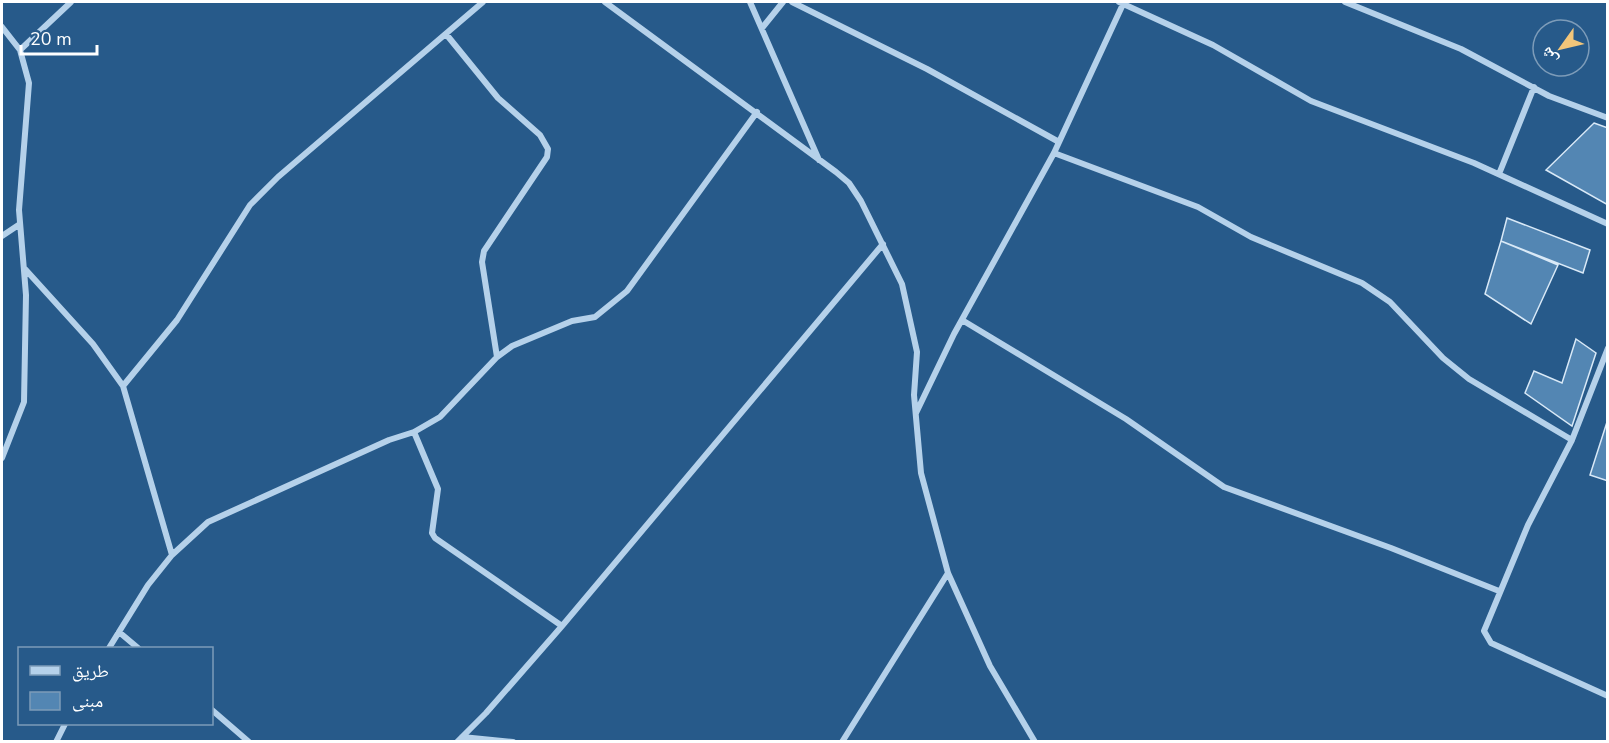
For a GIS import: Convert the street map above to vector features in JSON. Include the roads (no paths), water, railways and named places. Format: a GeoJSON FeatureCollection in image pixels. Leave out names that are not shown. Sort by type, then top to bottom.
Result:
{"type":"FeatureCollection","features":[{"type":"Feature","properties":{"kind":"street"},"geometry":{"type":"LineString","coordinates":[[20,50],[71,2]]}},
{"type":"Feature","properties":{"kind":"street"},"geometry":{"type":"LineString","coordinates":[[123,386],[177,320],[250,205],[278,177],[483,2]]}},
{"type":"Feature","properties":{"kind":"street"},"geometry":{"type":"LineString","coordinates":[[605,2],[757,112],[774,128],[849,183],[902,284],[917,352],[916,414],[921,473],[948,573],[990,666],[1035,741]]}},
{"type":"Feature","properties":{"kind":"street"},"geometry":{"type":"LineString","coordinates":[[750,2],[819,161]]}},
{"type":"Feature","properties":{"kind":"street"},"geometry":{"type":"LineString","coordinates":[[762,28],[783,2]]}},
{"type":"Feature","properties":{"kind":"street"},"geometry":{"type":"LineString","coordinates":[[792,2],[927,69],[1059,142]]}},
{"type":"Feature","properties":{"kind":"street"},"geometry":{"type":"LineString","coordinates":[[916,414],[962,320],[1054,153],[1122,2],[1213,45],[1311,101],[1499,174],[1608,224]]}},
{"type":"Feature","properties":{"kind":"street"},"geometry":{"type":"LineString","coordinates":[[1345,2],[1461,49],[1534,87],[1608,118]]}},
{"type":"Feature","properties":{"kind":"street"},"geometry":{"type":"LineString","coordinates":[[2,27],[20,50],[29,83],[19,210],[26,295],[24,402],[2,458]]}},
{"type":"Feature","properties":{"kind":"street"},"geometry":{"type":"LineString","coordinates":[[446,34],[487,86],[540,135],[548,149],[547,157],[484,251],[482,262],[497,357]]}},
{"type":"Feature","properties":{"kind":"street"},"geometry":{"type":"LineString","coordinates":[[1499,174],[1534,87]]}},
{"type":"Feature","properties":{"kind":"street"},"geometry":{"type":"LineString","coordinates":[[109,647],[148,585],[172,555],[208,522],[389,440],[414,432],[440,417],[497,357],[512,346],[573,321],[595,317],[614,304],[627,291],[757,112]]}},
{"type":"Feature","properties":{"kind":"street"},"geometry":{"type":"LineString","coordinates":[[1054,153],[1198,207],[1251,237],[1362,283],[1390,302],[1443,358],[1469,379],[1572,440]]}},
{"type":"Feature","properties":{"kind":"street"},"geometry":{"type":"LineString","coordinates":[[2,236],[20,224]]}},
{"type":"Feature","properties":{"kind":"street"},"geometry":{"type":"LineString","coordinates":[[459,739],[486,713],[562,626],[883,244]]}},
{"type":"Feature","properties":{"kind":"street"},"geometry":{"type":"LineString","coordinates":[[24,268],[93,344],[123,386],[172,555]]}},
{"type":"Feature","properties":{"kind":"street"},"geometry":{"type":"LineString","coordinates":[[962,320],[1126,420],[1224,487],[1391,548],[1499,591]]}},
{"type":"Feature","properties":{"kind":"street"},"geometry":{"type":"LineString","coordinates":[[1608,348],[1572,440],[1528,525],[1484,631],[1491,643],[1608,696]]}},
{"type":"Feature","properties":{"kind":"street"},"geometry":{"type":"LineString","coordinates":[[414,432],[438,489],[432,533],[435,538],[562,626]]}},
{"type":"Feature","properties":{"kind":"street"},"geometry":{"type":"LineString","coordinates":[[842,741],[948,573]]}},
{"type":"Feature","properties":{"kind":"street"},"geometry":{"type":"LineString","coordinates":[[119,632],[137,647]]}},
{"type":"Feature","properties":{"kind":"street"},"geometry":{"type":"LineString","coordinates":[[213,711],[249,741]]}},
{"type":"Feature","properties":{"kind":"street"},"geometry":{"type":"LineString","coordinates":[[56,741],[64,725]]}},
{"type":"Feature","properties":{"kind":"street"},"geometry":{"type":"LineString","coordinates":[[459,739],[513,741]]}}]}
